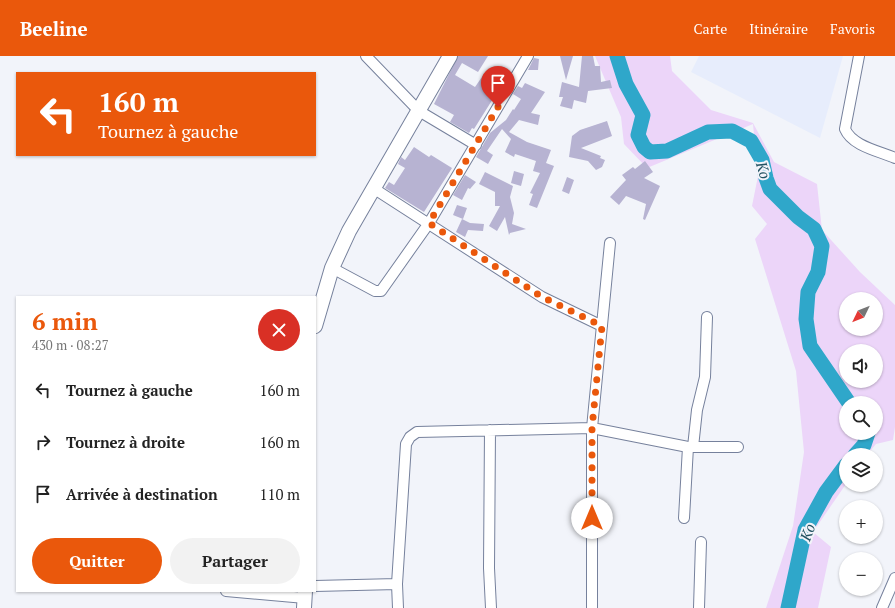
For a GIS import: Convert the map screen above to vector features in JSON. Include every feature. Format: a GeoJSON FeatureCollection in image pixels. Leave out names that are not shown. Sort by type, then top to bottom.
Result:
{"type":"FeatureCollection","features":[{"type":"Feature","properties":{"kind":"main road"},"geometry":{"type":"LineString","coordinates":[[316,323],[332,268],[349,231],[450,56]]}},
{"type":"Feature","properties":{"kind":"street"},"geometry":{"type":"LineString","coordinates":[[366,56],[419,111],[476,145]]}},
{"type":"Feature","properties":{"kind":"street"},"geometry":{"type":"LineString","coordinates":[[332,268],[375,291],[381,291],[429,223],[528,56]]}},
{"type":"Feature","properties":{"kind":"street"},"geometry":{"type":"LineString","coordinates":[[859,56],[845,129],[848,136],[854,141],[895,158]]}},
{"type":"Feature","properties":{"kind":"street"},"geometry":{"type":"LineString","coordinates":[[374,188],[542,297],[602,326]]}},
{"type":"Feature","properties":{"kind":"street"},"geometry":{"type":"LineString","coordinates":[[592,608],[592,428],[610,243]]}},
{"type":"Feature","properties":{"kind":"street"},"geometry":{"type":"LineString","coordinates":[[684,518],[690,447],[705,377],[707,317]]}},
{"type":"Feature","properties":{"kind":"street"},"geometry":{"type":"LineString","coordinates":[[398,608],[397,584],[406,444],[410,437],[417,432],[592,428],[690,447],[738,447]]}},
{"type":"Feature","properties":{"kind":"street"},"geometry":{"type":"LineString","coordinates":[[490,430],[489,568],[491,608]]}},
{"type":"Feature","properties":{"kind":"street"},"geometry":{"type":"LineString","coordinates":[[699,608],[701,542]]}},
{"type":"Feature","properties":{"kind":"street"},"geometry":{"type":"LineString","coordinates":[[882,608],[895,578]]}},
{"type":"Feature","properties":{"kind":"street"},"geometry":{"type":"LineString","coordinates":[[316,586],[397,584]]}},
{"type":"Feature","properties":{"kind":"street"},"geometry":{"type":"LineString","coordinates":[[236,592],[305,599]]}},
{"type":"Feature","properties":{"kind":"shaded area"},"geometry":{"type":"Polygon","coordinates":[[[595,56],[670,56],[672,71],[711,110],[753,123],[774,162],[817,184],[822,230],[860,272],[881,292],[839,292],[839,336],[883,336],[883,294],[895,305],[895,427],[893,440],[876,444],[873,448],[839,448],[839,492],[840,492],[813,532],[831,547],[818,608],[766,608],[793,526],[804,452],[796,371],[755,239],[767,224],[752,206],[758,176],[753,124],[647,168],[624,144],[621,117],[595,56]]]}},
{"type":"Feature","properties":{"kind":"shaded area"},"geometry":{"type":"Polygon","coordinates":[[[699,56],[843,56],[820,138],[691,72],[699,56]]]}},
{"type":"Feature","properties":{"kind":"building"},"geometry":{"type":"Polygon","coordinates":[[[458,56],[488,56],[478,72],[462,63],[455,75],[475,87],[484,74],[501,86],[474,129],[472,128],[469,133],[450,122],[454,115],[434,104],[458,56]]]}},
{"type":"Feature","properties":{"kind":"building"},"geometry":{"type":"Polygon","coordinates":[[[560,56],[573,56],[566,80],[560,56]]]}},
{"type":"Feature","properties":{"kind":"building"},"geometry":{"type":"Polygon","coordinates":[[[582,56],[593,56],[595,66],[600,66],[601,82],[610,80],[612,88],[588,91],[586,103],[574,100],[572,109],[560,106],[563,97],[559,97],[562,82],[579,87],[582,56]]]}},
{"type":"Feature","properties":{"kind":"building"},"geometry":{"type":"Polygon","coordinates":[[[534,58],[539,59],[538,70],[528,70],[534,58]]]}},
{"type":"Feature","properties":{"kind":"building"},"geometry":{"type":"Polygon","coordinates":[[[525,83],[545,92],[531,113],[540,115],[538,125],[519,120],[509,132],[527,142],[551,150],[546,163],[554,166],[537,208],[529,205],[533,194],[530,193],[540,173],[533,171],[536,161],[515,154],[514,157],[505,152],[511,139],[502,129],[487,151],[493,155],[488,164],[476,157],[490,133],[506,120],[513,109],[514,110],[521,99],[513,94],[518,86],[522,88],[525,83]]]}},
{"type":"Feature","properties":{"kind":"building"},"geometry":{"type":"Polygon","coordinates":[[[607,121],[612,136],[581,148],[601,156],[600,158],[605,160],[602,167],[596,170],[588,161],[569,157],[572,136],[580,130],[607,121]]]}},
{"type":"Feature","properties":{"kind":"building"},"geometry":{"type":"Polygon","coordinates":[[[414,147],[429,157],[431,155],[452,168],[424,212],[385,188],[389,182],[394,185],[405,168],[398,164],[401,157],[405,160],[414,147]]]}},
{"type":"Feature","properties":{"kind":"building"},"geometry":{"type":"Polygon","coordinates":[[[645,161],[653,172],[644,178],[660,186],[645,220],[643,219],[646,204],[626,196],[619,205],[610,197],[626,180],[622,175],[633,167],[635,169],[645,161]]]}},
{"type":"Feature","properties":{"kind":"building"},"geometry":{"type":"Polygon","coordinates":[[[514,171],[524,174],[521,186],[511,183],[514,171]]]}},
{"type":"Feature","properties":{"kind":"building"},"geometry":{"type":"Polygon","coordinates":[[[485,172],[513,186],[510,197],[514,213],[512,224],[526,229],[510,233],[509,235],[505,217],[497,231],[489,226],[500,206],[495,206],[495,192],[479,184],[485,172]]]}},
{"type":"Feature","properties":{"kind":"building"},"geometry":{"type":"Polygon","coordinates":[[[465,175],[476,182],[470,189],[468,188],[462,200],[453,195],[465,175]]]}},
{"type":"Feature","properties":{"kind":"building"},"geometry":{"type":"Polygon","coordinates":[[[567,177],[574,180],[569,194],[562,191],[567,177]]]}},
{"type":"Feature","properties":{"kind":"building"},"geometry":{"type":"Polygon","coordinates":[[[457,205],[467,208],[463,219],[453,215],[457,205]]]}},
{"type":"Feature","properties":{"kind":"building"},"geometry":{"type":"Polygon","coordinates":[[[462,219],[470,223],[484,224],[483,231],[468,230],[465,237],[456,232],[462,219]]]}},
{"type":"Feature","properties":{"kind":"waterway","name":"Ko"},"geometry":{"type":"LineString","coordinates":[[617,56],[626,84],[643,115],[638,135],[644,147],[650,152],[667,151],[708,132],[732,131],[751,141],[762,160],[770,189],[798,217],[814,229],[822,246],[818,272],[808,292],[806,319],[810,346],[844,396]]}},
{"type":"Feature","properties":{"kind":"waterway","name":"Ko"},"geometry":{"type":"LineString","coordinates":[[861,448],[866,440]]}},
{"type":"Feature","properties":{"kind":"waterway","name":"Ko"},"geometry":{"type":"LineString","coordinates":[[788,608],[805,530],[826,492],[839,474]]}},
{"type":"Feature","properties":{"kind":"route"},"geometry":{"type":"LineString","coordinates":[[498,107],[429,223],[466,246],[513,280],[569,311],[602,326],[592,428],[592,518]]}}]}
